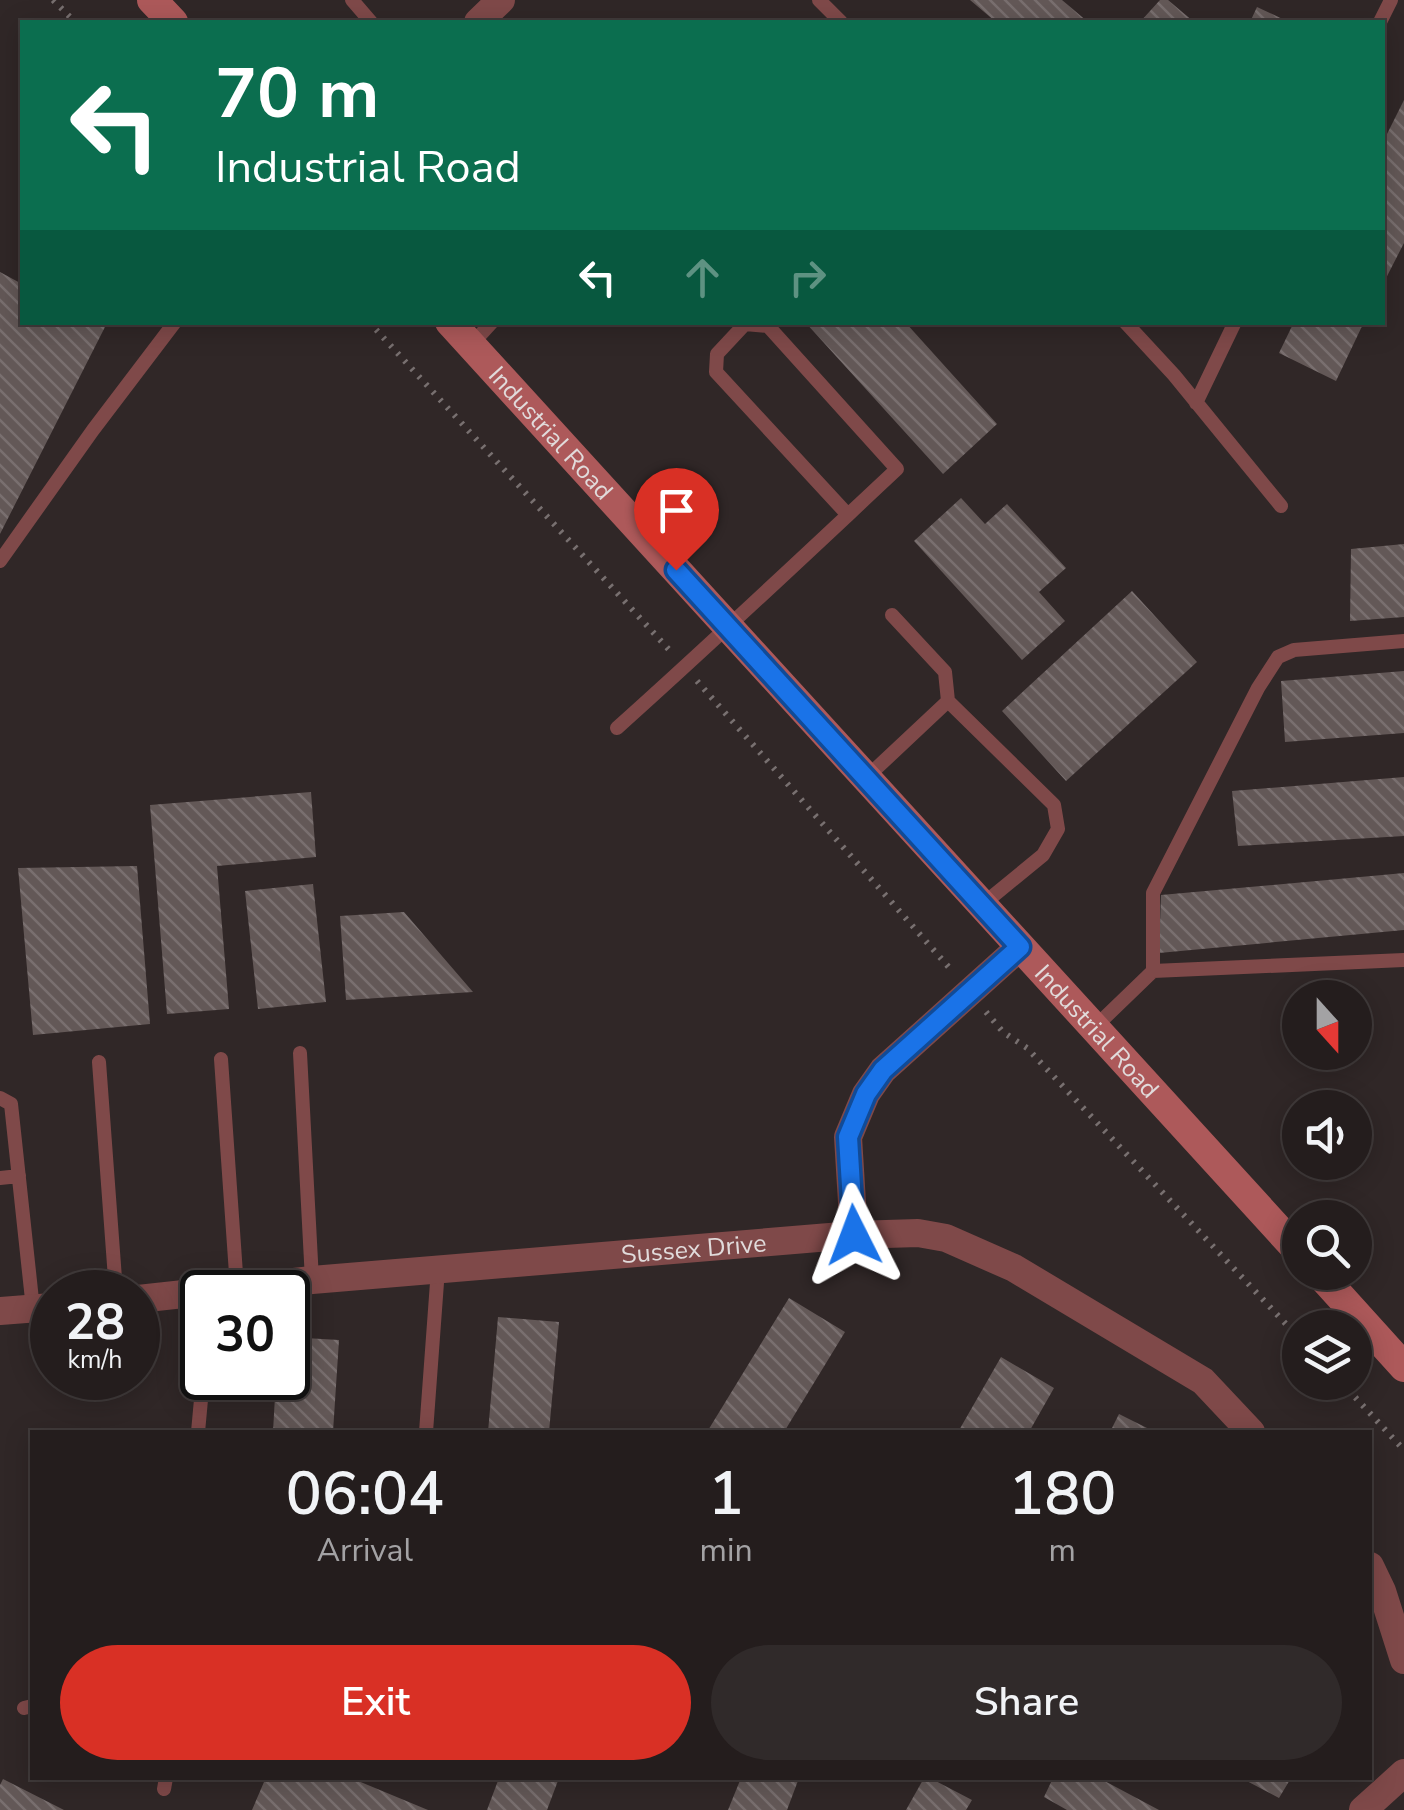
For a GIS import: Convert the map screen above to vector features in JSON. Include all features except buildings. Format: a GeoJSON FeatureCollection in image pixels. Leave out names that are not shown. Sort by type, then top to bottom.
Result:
{"type":"FeatureCollection","features":[{"type":"Feature","properties":{"kind":"main road"},"geometry":{"type":"LineString","coordinates":[[152,0],[171,20]]}},
{"type":"Feature","properties":{"kind":"main road","name":"Industrial Road"},"geometry":{"type":"LineString","coordinates":[[458,325],[482,334],[727,626],[1282,1233]]}},
{"type":"Feature","properties":{"kind":"main road"},"geometry":{"type":"LineString","coordinates":[[1334,1290],[1404,1367]]}},
{"type":"Feature","properties":{"kind":"street"},"geometry":{"type":"LineString","coordinates":[[480,20],[502,0]]}},
{"type":"Feature","properties":{"kind":"street"},"geometry":{"type":"LineString","coordinates":[[854,1235],[848,1137],[866,1094],[883,1070],[1020,947]]}},
{"type":"Feature","properties":{"kind":"street","name":"Sussex Drive"},"geometry":{"type":"LineString","coordinates":[[312,1280],[918,1233],[946,1238],[1014,1268],[1202,1380],[1249,1430]]}},
{"type":"Feature","properties":{"kind":"street"},"geometry":{"type":"LineString","coordinates":[[0,1312],[30,1309]]}},
{"type":"Feature","properties":{"kind":"street"},"geometry":{"type":"LineString","coordinates":[[1372,1570],[1404,1660]]}},
{"type":"Feature","properties":{"kind":"street"},"geometry":{"type":"LineString","coordinates":[[1363,1810],[1404,1774]]}},
{"type":"Feature","properties":{"kind":"lane"},"geometry":{"type":"LineString","coordinates":[[352,0],[369,20]]}},
{"type":"Feature","properties":{"kind":"lane"},"geometry":{"type":"LineString","coordinates":[[819,0],[839,20]]}},
{"type":"Feature","properties":{"kind":"lane"},"geometry":{"type":"LineString","coordinates":[[0,560],[173,325]]}},
{"type":"Feature","properties":{"kind":"lane"},"geometry":{"type":"LineString","coordinates":[[744,325],[717,354],[716,372],[848,515]]}},
{"type":"Feature","properties":{"kind":"lane"},"geometry":{"type":"LineString","coordinates":[[617,728],[897,469],[768,326],[756,325]]}},
{"type":"Feature","properties":{"kind":"lane"},"geometry":{"type":"LineString","coordinates":[[1128,325],[1281,506]]}},
{"type":"Feature","properties":{"kind":"lane"},"geometry":{"type":"LineString","coordinates":[[1196,402],[1234,325]]}},
{"type":"Feature","properties":{"kind":"lane"},"geometry":{"type":"LineString","coordinates":[[892,615],[945,672],[948,701],[1054,806],[1058,829],[1043,855],[982,905]]}},
{"type":"Feature","properties":{"kind":"lane"},"geometry":{"type":"LineString","coordinates":[[1153,971],[1153,893],[1258,688],[1278,658],[1294,650],[1404,641]]}},
{"type":"Feature","properties":{"kind":"lane"},"geometry":{"type":"LineString","coordinates":[[866,778],[948,701]]}},
{"type":"Feature","properties":{"kind":"lane"},"geometry":{"type":"LineString","coordinates":[[1094,1028],[1153,971],[1404,960]]}},
{"type":"Feature","properties":{"kind":"lane"},"geometry":{"type":"LineString","coordinates":[[300,1053],[312,1280]]}},
{"type":"Feature","properties":{"kind":"lane"},"geometry":{"type":"LineString","coordinates":[[220,1270],[221,1059]]}},
{"type":"Feature","properties":{"kind":"lane"},"geometry":{"type":"LineString","coordinates":[[98,1062],[114,1270]]}},
{"type":"Feature","properties":{"kind":"lane"},"geometry":{"type":"LineString","coordinates":[[0,1098],[10,1104],[36,1270]]}},
{"type":"Feature","properties":{"kind":"lane"},"geometry":{"type":"LineString","coordinates":[[0,1178],[19,1176]]}},
{"type":"Feature","properties":{"kind":"lane"},"geometry":{"type":"LineString","coordinates":[[426,1430],[438,1269]]}},
{"type":"Feature","properties":{"kind":"lane"},"geometry":{"type":"LineString","coordinates":[[198,1430],[201,1400]]}},
{"type":"Feature","properties":{"kind":"path"},"geometry":{"type":"LineString","coordinates":[[52,0],[73,20]]}},
{"type":"Feature","properties":{"kind":"path"},"geometry":{"type":"LineString","coordinates":[[372,325],[651,630]]}},
{"type":"Feature","properties":{"kind":"path"},"geometry":{"type":"LineString","coordinates":[[726,714],[936,952]]}},
{"type":"Feature","properties":{"kind":"path"},"geometry":{"type":"LineString","coordinates":[[1003,1032],[1028,1048],[1282,1320]]}},
{"type":"Feature","properties":{"kind":"path"},"geometry":{"type":"LineString","coordinates":[[1358,1400],[1404,1450]]}},
{"type":"Feature","properties":{"kind":"route"},"geometry":{"type":"LineString","coordinates":[[676,570],[1020,947],[883,1070],[866,1094],[848,1137],[854,1235]]}}]}
